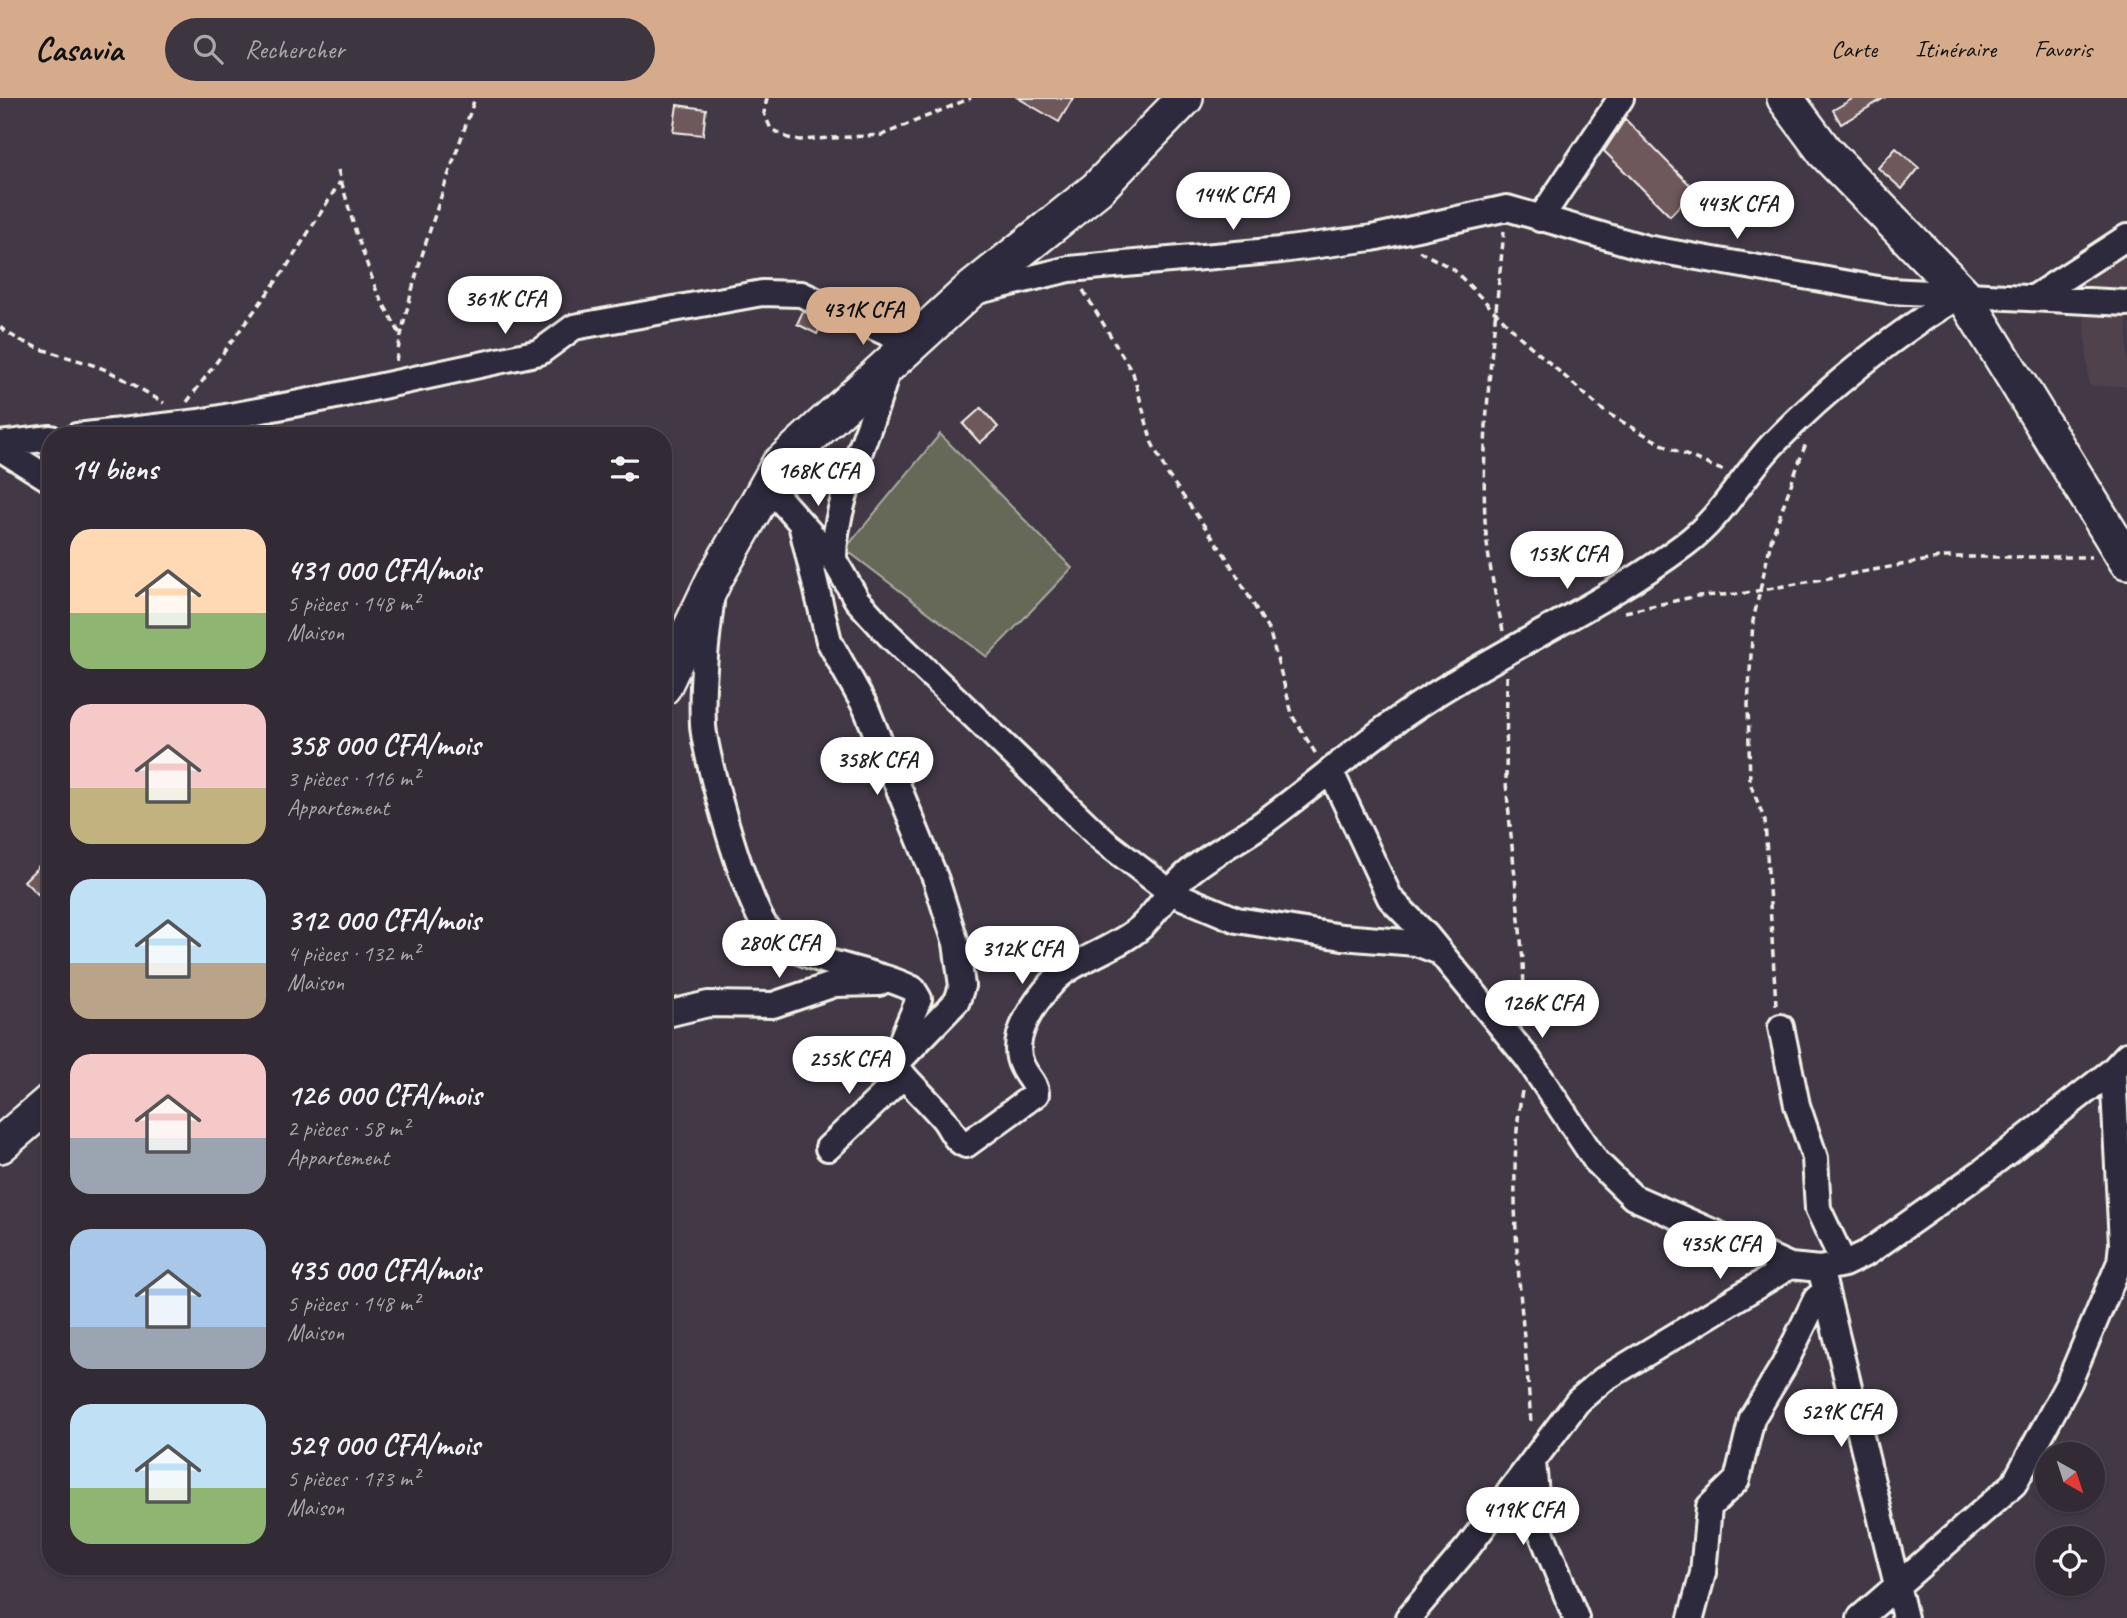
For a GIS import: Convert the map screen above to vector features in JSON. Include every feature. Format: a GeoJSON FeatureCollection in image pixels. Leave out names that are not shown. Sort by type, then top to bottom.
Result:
{"type":"FeatureCollection","features":[{"type":"Feature","properties":{"kind":"street"},"geometry":{"type":"LineString","coordinates":[[672,668],[714,580],[779,466],[805,439],[967,292],[1097,189],[1185,98]]}},
{"type":"Feature","properties":{"kind":"street"},"geometry":{"type":"LineString","coordinates":[[1540,219],[1581,163],[1621,98]]}},
{"type":"Feature","properties":{"kind":"street"},"geometry":{"type":"LineString","coordinates":[[1785,98],[1825,152],[1963,294],[2126,558]]}},
{"type":"Feature","properties":{"kind":"street"},"geometry":{"type":"LineString","coordinates":[[967,292],[1069,269],[1347,242],[1507,208],[1646,247],[1889,292],[2127,303]]}},
{"type":"Feature","properties":{"kind":"street"},"geometry":{"type":"LineString","coordinates":[[2035,297],[2127,237]]}},
{"type":"Feature","properties":{"kind":"street"},"geometry":{"type":"LineString","coordinates":[[130,427],[540,352],[574,327],[762,293],[801,293],[900,352]]}},
{"type":"Feature","properties":{"kind":"street"},"geometry":{"type":"LineString","coordinates":[[714,580],[706,642],[703,729],[728,825],[761,921],[784,942],[811,955],[913,989],[919,999],[897,1053],[899,1071],[943,1118],[954,1138],[966,1145],[1036,1094],[1018,1052],[1026,1020],[1044,992],[1057,978],[1118,944],[1140,928],[1189,873],[1257,828],[1429,698],[1541,631],[1618,590],[1686,544],[1712,523],[1772,445],[1917,320],[1963,294]]}},
{"type":"Feature","properties":{"kind":"street"},"geometry":{"type":"LineString","coordinates":[[834,560],[839,512],[900,352]]}},
{"type":"Feature","properties":{"kind":"street"},"geometry":{"type":"LineString","coordinates":[[0,446],[42,439]]}},
{"type":"Feature","properties":{"kind":"street"},"geometry":{"type":"LineString","coordinates":[[0,446],[42,474]]}},
{"type":"Feature","properties":{"kind":"street"},"geometry":{"type":"LineString","coordinates":[[768,486],[834,560],[841,577],[888,634],[1104,841],[1170,892],[1237,920],[1342,937],[1394,939],[1416,943],[1440,953]]}},
{"type":"Feature","properties":{"kind":"street"},"geometry":{"type":"LineString","coordinates":[[801,524],[829,641],[866,708],[936,880],[956,943],[962,986],[957,1001],[899,1071],[828,1147]]}},
{"type":"Feature","properties":{"kind":"street"},"geometry":{"type":"LineString","coordinates":[[1331,772],[1390,898],[1440,953],[1528,1059],[1596,1161],[1633,1197],[1790,1266],[1830,1275]]}},
{"type":"Feature","properties":{"kind":"street"},"geometry":{"type":"LineString","coordinates":[[672,1013],[708,1004],[774,1004],[835,984],[901,983]]}},
{"type":"Feature","properties":{"kind":"street"},"geometry":{"type":"LineString","coordinates":[[1781,1027],[1797,1105],[1815,1158],[1830,1275],[1905,1618]]}},
{"type":"Feature","properties":{"kind":"street"},"geometry":{"type":"LineString","coordinates":[[1691,1618],[1703,1573],[1709,1507],[1737,1480],[1752,1418],[1784,1365],[1830,1275],[1895,1235],[1923,1211],[1983,1171],[2120,1063]]}},
{"type":"Feature","properties":{"kind":"street"},"geometry":{"type":"LineString","coordinates":[[1860,1618],[2004,1493],[2022,1473],[2124,1270],[2120,1063]]}},
{"type":"Feature","properties":{"kind":"street"},"geometry":{"type":"LineString","coordinates":[[0,1145],[42,1109]]}},
{"type":"Feature","properties":{"kind":"street"},"geometry":{"type":"LineString","coordinates":[[1408,1618],[1534,1462],[1578,1401],[1604,1379],[1790,1266]]}},
{"type":"Feature","properties":{"kind":"street"},"geometry":{"type":"LineString","coordinates":[[1534,1462],[1539,1527],[1576,1618]]}},
{"type":"Feature","properties":{"kind":"path"},"geometry":{"type":"LineString","coordinates":[[392,381],[401,335],[475,98]]}},
{"type":"Feature","properties":{"kind":"path"},"geometry":{"type":"LineString","coordinates":[[767,98],[764,113],[771,130],[800,140],[882,135],[971,98]]}},
{"type":"Feature","properties":{"kind":"path"},"geometry":{"type":"LineString","coordinates":[[338,170],[377,292],[401,335]]}},
{"type":"Feature","properties":{"kind":"path"},"geometry":{"type":"LineString","coordinates":[[0,327],[10,335],[43,349],[106,370],[189,417],[341,182]]}},
{"type":"Feature","properties":{"kind":"path"},"geometry":{"type":"LineString","coordinates":[[1507,208],[1496,314],[1485,519],[1489,568],[1507,653]]}},
{"type":"Feature","properties":{"kind":"path"},"geometry":{"type":"LineString","coordinates":[[1415,250],[1453,269],[1496,314],[1605,412],[1667,447],[1746,480]]}},
{"type":"Feature","properties":{"kind":"path"},"geometry":{"type":"LineString","coordinates":[[1069,269],[1133,373],[1152,443],[1168,475],[1225,555],[1270,633],[1293,717],[1305,740],[1331,772]]}},
{"type":"Feature","properties":{"kind":"path"},"geometry":{"type":"LineString","coordinates":[[1781,1027],[1777,1010],[1765,821],[1749,783],[1748,705],[1753,621],[1785,496],[1809,436]]}},
{"type":"Feature","properties":{"kind":"path"},"geometry":{"type":"LineString","coordinates":[[1622,613],[1697,596],[1760,591],[1945,557],[2126,558]]}},
{"type":"Feature","properties":{"kind":"shaded area"},"geometry":{"type":"Polygon","coordinates":[[[2127,227],[2127,386],[2089,386],[2079,254],[2127,227]]]}},
{"type":"Feature","properties":{"kind":"green space"},"geometry":{"type":"Polygon","coordinates":[[[940,434],[1072,568],[987,657],[845,549],[940,434]]]}},
{"type":"Feature","properties":{"kind":"building"},"geometry":{"type":"Polygon","coordinates":[[[1018,98],[1073,98],[1059,122],[1018,98]]]}},
{"type":"Feature","properties":{"kind":"building"},"geometry":{"type":"Polygon","coordinates":[[[1854,98],[1884,98],[1841,124],[1833,110],[1854,98]]]}},
{"type":"Feature","properties":{"kind":"building"},"geometry":{"type":"Polygon","coordinates":[[[677,105],[706,109],[703,135],[673,132],[677,105]]]}},
{"type":"Feature","properties":{"kind":"building"},"geometry":{"type":"Polygon","coordinates":[[[1625,119],[1695,190],[1670,216],[1604,151],[1625,119]]]}},
{"type":"Feature","properties":{"kind":"building"},"geometry":{"type":"Polygon","coordinates":[[[1896,148],[1919,168],[1902,189],[1878,168],[1896,148]]]}},
{"type":"Feature","properties":{"kind":"building"},"geometry":{"type":"Polygon","coordinates":[[[803,311],[824,321],[817,334],[797,324],[803,311]]]}},
{"type":"Feature","properties":{"kind":"building"},"geometry":{"type":"Polygon","coordinates":[[[981,408],[998,427],[980,443],[963,424],[981,408]]]}},
{"type":"Feature","properties":{"kind":"building"},"geometry":{"type":"Polygon","coordinates":[[[42,863],[42,898],[24,881],[42,863]]]}}]}
